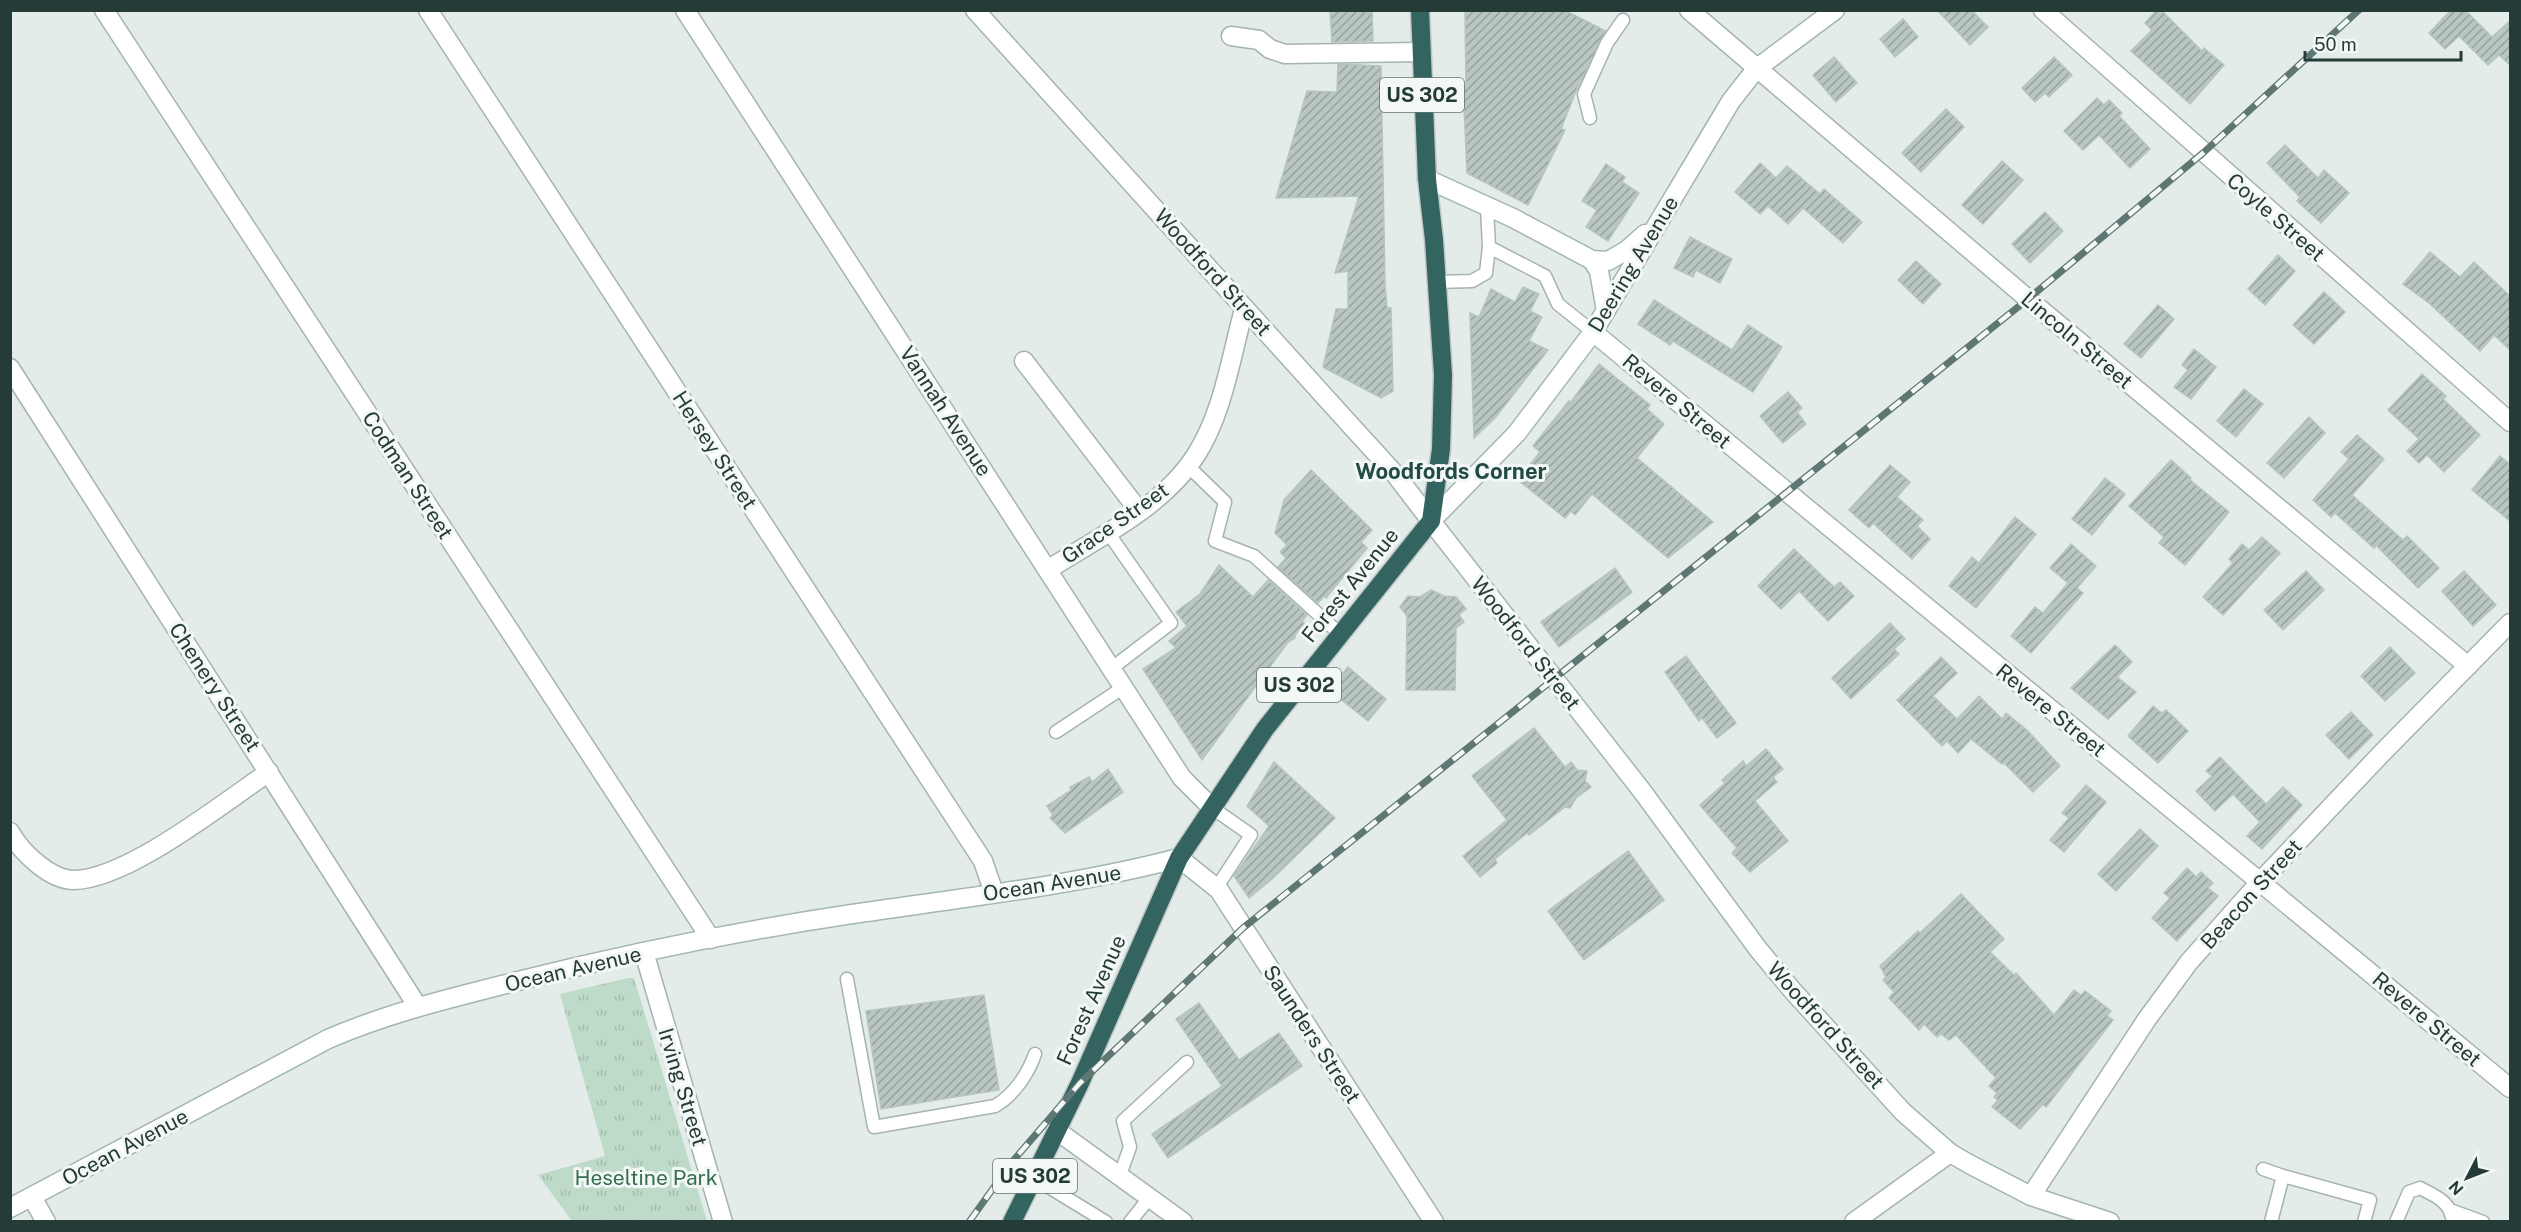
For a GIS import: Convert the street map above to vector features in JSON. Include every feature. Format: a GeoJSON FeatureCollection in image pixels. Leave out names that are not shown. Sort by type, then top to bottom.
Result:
{"type":"FeatureCollection","features":[{"type":"Feature","properties":{"kind":"highway","name":"US 302"},"geometry":{"type":"LineString","coordinates":[[1420,10],[1427,179],[1443,375],[1442,429],[1431,521]]}},
{"type":"Feature","properties":{"kind":"highway","name":"Forest Avenue"},"geometry":{"type":"LineString","coordinates":[[1012,1221],[1034,1178],[1179,858],[1265,729],[1339,633],[1431,521]]}},
{"type":"Feature","properties":{"kind":"street","name":"Codman Street"},"geometry":{"type":"LineString","coordinates":[[104,10],[711,939]]}},
{"type":"Feature","properties":{"kind":"street","name":"Hersey Street"},"geometry":{"type":"LineString","coordinates":[[428,10],[983,861],[994,893]]}},
{"type":"Feature","properties":{"kind":"street","name":"Vannah Avenue"},"geometry":{"type":"LineString","coordinates":[[685,10],[1187,785],[1211,807]]}},
{"type":"Feature","properties":{"kind":"street","name":"Woodford Street"},"geometry":{"type":"LineString","coordinates":[[975,10],[1395,474],[1603,741],[1785,982],[1903,1112],[1950,1153],[2031,1196],[2103,1220]]}},
{"type":"Feature","properties":{"kind":"street","name":"Lincoln Street"},"geometry":{"type":"LineString","coordinates":[[1689,10],[1756,69],[2468,666]]}},
{"type":"Feature","properties":{"kind":"street","name":"Deering Avenue"},"geometry":{"type":"LineString","coordinates":[[1431,521],[1517,433],[1593,332],[1731,101],[1756,69],[1835,10]]}},
{"type":"Feature","properties":{"kind":"street","name":"Coyle Street"},"geometry":{"type":"LineString","coordinates":[[2043,10],[2511,422]]}},
{"type":"Feature","properties":{"kind":"street"},"geometry":{"type":"LineString","coordinates":[[1231,36],[1259,40],[1270,48],[1285,54],[1420,52]]}},
{"type":"Feature","properties":{"kind":"street"},"geometry":{"type":"LineString","coordinates":[[1427,179],[1592,260],[1608,261],[1627,250],[1658,223]]}},
{"type":"Feature","properties":{"kind":"street"},"geometry":{"type":"LineString","coordinates":[[1592,260],[1599,271],[1606,311]]}},
{"type":"Feature","properties":{"kind":"street","name":"Grace Street"},"geometry":{"type":"LineString","coordinates":[[1049,569],[1139,511],[1167,490],[1188,466],[1209,432],[1244,309]]}},
{"type":"Feature","properties":{"kind":"street","name":"Revere Street"},"geometry":{"type":"LineString","coordinates":[[1593,332],[2511,1088]]}},
{"type":"Feature","properties":{"kind":"street"},"geometry":{"type":"LineString","coordinates":[[1024,361],[1139,511]]}},
{"type":"Feature","properties":{"kind":"street","name":"Chenery Street"},"geometry":{"type":"LineString","coordinates":[[10,368],[418,1007]]}},
{"type":"Feature","properties":{"kind":"street","name":"Beacon Street"},"geometry":{"type":"LineString","coordinates":[[2031,1196],[2157,1006],[2189,962],[2260,882],[2511,623]]}},
{"type":"Feature","properties":{"kind":"street"},"geometry":{"type":"LineString","coordinates":[[10,832],[30,858],[49,871],[71,880],[94,878],[163,845],[269,772]]}},
{"type":"Feature","properties":{"kind":"street","name":"Ocean Avenue"},"geometry":{"type":"LineString","coordinates":[[10,1208],[328,1039],[359,1025],[418,1007],[644,952],[711,939],[1056,885],[1179,858]]}},
{"type":"Feature","properties":{"kind":"street","name":"Saunders Street"},"geometry":{"type":"LineString","coordinates":[[1179,858],[1217,887],[1434,1221]]}},
{"type":"Feature","properties":{"kind":"street","name":"Irving Street"},"geometry":{"type":"LineString","coordinates":[[644,952],[723,1221]]}},
{"type":"Feature","properties":{"kind":"street"},"geometry":{"type":"LineString","coordinates":[[1056,1130],[1183,1221]]}},
{"type":"Feature","properties":{"kind":"street"},"geometry":{"type":"LineString","coordinates":[[1854,1221],[1950,1153]]}},
{"type":"Feature","properties":{"kind":"street"},"geometry":{"type":"LineString","coordinates":[[32,1197],[46,1221]]}},
{"type":"Feature","properties":{"kind":"lane"},"geometry":{"type":"LineString","coordinates":[[1590,118],[1584,93],[1607,44],[1623,20]]}},
{"type":"Feature","properties":{"kind":"lane"},"geometry":{"type":"LineString","coordinates":[[1437,282],[1472,281],[1486,273],[1489,247],[1487,207]]}},
{"type":"Feature","properties":{"kind":"lane"},"geometry":{"type":"LineString","coordinates":[[1489,247],[1545,276],[1558,304],[1593,332]]}},
{"type":"Feature","properties":{"kind":"lane"},"geometry":{"type":"LineString","coordinates":[[1188,466],[1225,502],[1215,541],[1254,556],[1339,633]]}},
{"type":"Feature","properties":{"kind":"lane"},"geometry":{"type":"LineString","coordinates":[[1107,531],[1171,623],[1112,668]]}},
{"type":"Feature","properties":{"kind":"lane"},"geometry":{"type":"LineString","coordinates":[[1056,732],[1124,687]]}},
{"type":"Feature","properties":{"kind":"lane"},"geometry":{"type":"LineString","coordinates":[[1211,807],[1251,835],[1217,887]]}},
{"type":"Feature","properties":{"kind":"lane"},"geometry":{"type":"LineString","coordinates":[[847,979],[874,1127],[995,1106],[1003,1102],[1029,1072],[1035,1054]]}},
{"type":"Feature","properties":{"kind":"lane"},"geometry":{"type":"LineString","coordinates":[[1120,1175],[1130,1147],[1123,1121],[1187,1062]]}},
{"type":"Feature","properties":{"kind":"lane"},"geometry":{"type":"LineString","coordinates":[[2263,1169],[2370,1200],[2364,1221]]}},
{"type":"Feature","properties":{"kind":"lane"},"geometry":{"type":"LineString","coordinates":[[2271,1221],[2283,1176]]}},
{"type":"Feature","properties":{"kind":"lane"},"geometry":{"type":"LineString","coordinates":[[1034,1178],[1106,1221]]}},
{"type":"Feature","properties":{"kind":"lane"},"geometry":{"type":"LineString","coordinates":[[2396,1221],[2409,1192],[2420,1188],[2444,1200],[2452,1216],[2483,1221]]}},
{"type":"Feature","properties":{"kind":"lane"},"geometry":{"type":"LineString","coordinates":[[1130,1221],[1150,1197]]}},
{"type":"Feature","properties":{"kind":"green space","name":"Heseltine Park"},"geometry":{"type":"Polygon","coordinates":[[[634,978],[707,1221],[572,1221],[538,1175],[605,1156],[560,994],[634,978]]]}},
{"type":"Feature","properties":{"kind":"building"},"geometry":{"type":"Polygon","coordinates":[[[1330,10],[1372,10],[1373,41],[1332,42],[1330,10]]]}},
{"type":"Feature","properties":{"kind":"building"},"geometry":{"type":"Polygon","coordinates":[[[1465,10],[1564,10],[1606,31],[1576,91],[1561,129],[1565,130],[1528,205],[1467,173],[1463,85],[1466,86],[1465,10]]]}},
{"type":"Feature","properties":{"kind":"building"},"geometry":{"type":"Polygon","coordinates":[[[1937,10],[1971,10],[1988,27],[1970,45],[1937,10]]]}},
{"type":"Feature","properties":{"kind":"building"},"geometry":{"type":"Polygon","coordinates":[[[2157,10],[2161,10],[2202,51],[2204,48],[2224,65],[2190,104],[2131,51],[2152,30],[2145,23],[2157,10]]]}},
{"type":"Feature","properties":{"kind":"building"},"geometry":{"type":"Polygon","coordinates":[[[2451,10],[2465,10],[2492,37],[2511,20],[2511,66],[2499,55],[2488,65],[2459,36],[2445,49],[2429,33],[2451,10]]]}},
{"type":"Feature","properties":{"kind":"building"},"geometry":{"type":"Polygon","coordinates":[[[1903,19],[1918,37],[1895,57],[1880,39],[1903,19]]]}},
{"type":"Feature","properties":{"kind":"building"},"geometry":{"type":"Polygon","coordinates":[[[1834,57],[1857,83],[1836,102],[1813,75],[1834,57]]]}},
{"type":"Feature","properties":{"kind":"building"},"geometry":{"type":"Polygon","coordinates":[[[2054,57],[2072,75],[2049,97],[2045,93],[2035,102],[2022,88],[2054,57]]]}},
{"type":"Feature","properties":{"kind":"building"},"geometry":{"type":"Polygon","coordinates":[[[1338,64],[1381,66],[1385,284],[1387,308],[1391,308],[1393,391],[1381,398],[1323,367],[1336,309],[1348,309],[1348,271],[1335,273],[1359,196],[1276,198],[1307,91],[1337,92],[1338,64]]]}},
{"type":"Feature","properties":{"kind":"building"},"geometry":{"type":"Polygon","coordinates":[[[2097,98],[2104,105],[2109,100],[2122,113],[2119,116],[2150,149],[2130,168],[2099,135],[2083,150],[2064,131],[2097,98]]]}},
{"type":"Feature","properties":{"kind":"building"},"geometry":{"type":"Polygon","coordinates":[[[1946,109],[1964,127],[1921,172],[1902,153],[1946,109]]]}},
{"type":"Feature","properties":{"kind":"building"},"geometry":{"type":"Polygon","coordinates":[[[2285,145],[2318,178],[2324,170],[2349,193],[2321,223],[2297,201],[2300,197],[2267,163],[2285,145]]]}},
{"type":"Feature","properties":{"kind":"building"},"geometry":{"type":"Polygon","coordinates":[[[2002,161],[2023,180],[1983,224],[1962,205],[2002,161]]]}},
{"type":"Feature","properties":{"kind":"building"},"geometry":{"type":"Polygon","coordinates":[[[1760,163],[1776,178],[1787,166],[1820,194],[1824,189],[1862,222],[1843,243],[1803,208],[1788,224],[1768,206],[1760,214],[1735,192],[1760,163]]]}},
{"type":"Feature","properties":{"kind":"building"},"geometry":{"type":"Polygon","coordinates":[[[1606,164],[1625,177],[1622,182],[1639,193],[1608,241],[1586,227],[1597,210],[1582,201],[1606,164]]]}},
{"type":"Feature","properties":{"kind":"building"},"geometry":{"type":"Polygon","coordinates":[[[2045,212],[2063,231],[2030,263],[2012,244],[2045,212]]]}},
{"type":"Feature","properties":{"kind":"building"},"geometry":{"type":"Polygon","coordinates":[[[1690,237],[1732,259],[1720,283],[1696,270],[1693,277],[1674,268],[1690,237]]]}},
{"type":"Feature","properties":{"kind":"building"},"geometry":{"type":"Polygon","coordinates":[[[2430,252],[2460,277],[2474,262],[2511,297],[2511,351],[2494,335],[2480,351],[2429,303],[2403,284],[2430,252]]]}},
{"type":"Feature","properties":{"kind":"building"},"geometry":{"type":"Polygon","coordinates":[[[2278,255],[2295,271],[2265,305],[2248,289],[2278,255]]]}},
{"type":"Feature","properties":{"kind":"building"},"geometry":{"type":"Polygon","coordinates":[[[1916,261],[1941,284],[1923,304],[1898,280],[1916,261]]]}},
{"type":"Feature","properties":{"kind":"building"},"geometry":{"type":"Polygon","coordinates":[[[1523,287],[1539,294],[1530,311],[1542,317],[1529,341],[1548,350],[1495,418],[1474,438],[1470,313],[1479,317],[1491,289],[1515,302],[1523,287]]]}},
{"type":"Feature","properties":{"kind":"building"},"geometry":{"type":"Polygon","coordinates":[[[2324,292],[2345,312],[2314,344],[2293,325],[2324,292]]]}},
{"type":"Feature","properties":{"kind":"building"},"geometry":{"type":"Polygon","coordinates":[[[1654,300],[1732,350],[1748,325],[1782,347],[1753,392],[1673,341],[1670,345],[1638,324],[1654,300]]]}},
{"type":"Feature","properties":{"kind":"building"},"geometry":{"type":"Polygon","coordinates":[[[2158,305],[2174,319],[2141,358],[2124,344],[2158,305]]]}},
{"type":"Feature","properties":{"kind":"building"},"geometry":{"type":"Polygon","coordinates":[[[2194,349],[2216,367],[2191,399],[2174,387],[2188,370],[2182,365],[2194,349]]]}},
{"type":"Feature","properties":{"kind":"building"},"geometry":{"type":"Polygon","coordinates":[[[1599,364],[1650,405],[1647,409],[1664,424],[1637,458],[1713,522],[1668,558],[1592,494],[1575,515],[1571,511],[1565,518],[1518,480],[1540,452],[1533,446],[1569,401],[1570,403],[1599,364]]]}},
{"type":"Feature","properties":{"kind":"building"},"geometry":{"type":"Polygon","coordinates":[[[2422,374],[2446,396],[2443,399],[2480,435],[2444,472],[2427,455],[2419,463],[2407,451],[2419,439],[2388,410],[2422,374]]]}},
{"type":"Feature","properties":{"kind":"building"},"geometry":{"type":"Polygon","coordinates":[[[2244,389],[2263,404],[2236,437],[2217,421],[2244,389]]]}},
{"type":"Feature","properties":{"kind":"building"},"geometry":{"type":"Polygon","coordinates":[[[1788,392],[1802,408],[1797,412],[1806,424],[1783,443],[1760,416],[1788,392]]]}},
{"type":"Feature","properties":{"kind":"building"},"geometry":{"type":"Polygon","coordinates":[[[2309,417],[2325,433],[2284,478],[2267,463],[2309,417]]]}},
{"type":"Feature","properties":{"kind":"building"},"geometry":{"type":"Polygon","coordinates":[[[2357,435],[2384,459],[2352,495],[2403,540],[2407,536],[2439,568],[2418,588],[2376,545],[2374,548],[2335,513],[2331,517],[2313,500],[2349,459],[2341,452],[2357,435]]]}},
{"type":"Feature","properties":{"kind":"building"},"geometry":{"type":"Polygon","coordinates":[[[2500,456],[2511,465],[2511,522],[2472,490],[2500,456]]]}},
{"type":"Feature","properties":{"kind":"building"},"geometry":{"type":"Polygon","coordinates":[[[2171,460],[2191,478],[2190,480],[2229,512],[2185,565],[2159,543],[2164,537],[2129,506],[2171,460]]]}},
{"type":"Feature","properties":{"kind":"building"},"geometry":{"type":"Polygon","coordinates":[[[1890,465],[1910,482],[1897,497],[1923,520],[1917,526],[1930,539],[1912,559],[1873,523],[1869,528],[1849,510],[1890,465]]]}},
{"type":"Feature","properties":{"kind":"building"},"geometry":{"type":"Polygon","coordinates":[[[1311,470],[1372,530],[1361,542],[1367,548],[1326,598],[1324,596],[1318,603],[1278,567],[1286,558],[1280,552],[1287,545],[1275,533],[1284,500],[1311,470]]]}},
{"type":"Feature","properties":{"kind":"building"},"geometry":{"type":"Polygon","coordinates":[[[2105,478],[2125,494],[2092,535],[2072,519],[2105,478]]]}},
{"type":"Feature","properties":{"kind":"building"},"geometry":{"type":"Polygon","coordinates":[[[2015,517],[2036,534],[1976,608],[1949,586],[1972,557],[1979,563],[2015,517]]]}},
{"type":"Feature","properties":{"kind":"building"},"geometry":{"type":"Polygon","coordinates":[[[2262,537],[2280,553],[2223,615],[2203,597],[2233,563],[2229,559],[2242,544],[2249,550],[2262,537]]]}},
{"type":"Feature","properties":{"kind":"building"},"geometry":{"type":"Polygon","coordinates":[[[2071,544],[2096,566],[2077,588],[2083,593],[2031,653],[2011,636],[2035,607],[2043,613],[2068,583],[2050,568],[2071,544]]]}},
{"type":"Feature","properties":{"kind":"building"},"geometry":{"type":"Polygon","coordinates":[[[1794,549],[1834,587],[1840,582],[1854,596],[1828,621],[1799,591],[1781,609],[1758,586],[1794,549]]]}},
{"type":"Feature","properties":{"kind":"building"},"geometry":{"type":"Polygon","coordinates":[[[1219,565],[1253,597],[1268,580],[1307,615],[1302,621],[1306,625],[1295,635],[1295,638],[1288,642],[1202,760],[1143,669],[1176,648],[1169,641],[1187,626],[1176,612],[1200,594],[1219,565]]]}},
{"type":"Feature","properties":{"kind":"building"},"geometry":{"type":"Polygon","coordinates":[[[1615,568],[1632,592],[1559,647],[1541,622],[1615,568]]]}},
{"type":"Feature","properties":{"kind":"building"},"geometry":{"type":"Polygon","coordinates":[[[2306,571],[2324,590],[2283,630],[2264,610],[2306,571]]]}},
{"type":"Feature","properties":{"kind":"building"},"geometry":{"type":"Polygon","coordinates":[[[2464,571],[2496,605],[2473,626],[2442,591],[2464,571]]]}},
{"type":"Feature","properties":{"kind":"building"},"geometry":{"type":"Polygon","coordinates":[[[1431,590],[1444,596],[1456,597],[1466,609],[1459,615],[1464,622],[1456,628],[1455,690],[1406,690],[1407,616],[1400,607],[1408,596],[1420,597],[1431,590]]]}},
{"type":"Feature","properties":{"kind":"building"},"geometry":{"type":"Polygon","coordinates":[[[1890,623],[1905,639],[1894,649],[1899,654],[1851,699],[1832,678],[1890,623]]]}},
{"type":"Feature","properties":{"kind":"building"},"geometry":{"type":"Polygon","coordinates":[[[2115,645],[2132,662],[2117,677],[2136,692],[2108,719],[2071,688],[2115,645]]]}},
{"type":"Feature","properties":{"kind":"building"},"geometry":{"type":"Polygon","coordinates":[[[2390,647],[2415,673],[2385,701],[2361,676],[2390,647]]]}},
{"type":"Feature","properties":{"kind":"building"},"geometry":{"type":"Polygon","coordinates":[[[1686,656],[1736,723],[1717,738],[1702,718],[1699,721],[1665,672],[1686,656]]]}},
{"type":"Feature","properties":{"kind":"building"},"geometry":{"type":"Polygon","coordinates":[[[1941,657],[1957,673],[1933,696],[1957,719],[1979,696],[2002,719],[2006,713],[2028,731],[2060,766],[2033,792],[2003,762],[2002,764],[1971,739],[1958,753],[1947,741],[1942,746],[1897,700],[1941,657]]]}},
{"type":"Feature","properties":{"kind":"building"},"geometry":{"type":"Polygon","coordinates":[[[1348,667],[1386,699],[1368,721],[1329,690],[1348,667]]]}},
{"type":"Feature","properties":{"kind":"building"},"geometry":{"type":"Polygon","coordinates":[[[2153,706],[2162,713],[2166,710],[2188,731],[2158,763],[2128,736],[2153,706]]]}},
{"type":"Feature","properties":{"kind":"building"},"geometry":{"type":"Polygon","coordinates":[[[2351,712],[2373,735],[2349,759],[2326,735],[2351,712]]]}},
{"type":"Feature","properties":{"kind":"building"},"geometry":{"type":"Polygon","coordinates":[[[1534,728],[1565,767],[1571,762],[1577,770],[1587,771],[1585,781],[1591,787],[1576,798],[1570,808],[1565,807],[1529,835],[1527,833],[1495,859],[1497,863],[1480,877],[1463,856],[1507,820],[1472,776],[1534,728]]]}},
{"type":"Feature","properties":{"kind":"building"},"geometry":{"type":"Polygon","coordinates":[[[1766,749],[1783,769],[1773,777],[1777,782],[1755,801],[1788,841],[1750,872],[1732,853],[1737,848],[1700,805],[1725,783],[1722,780],[1743,761],[1746,766],[1766,749]]]}},
{"type":"Feature","properties":{"kind":"building"},"geometry":{"type":"Polygon","coordinates":[[[2220,757],[2266,804],[2283,787],[2302,805],[2262,849],[2247,836],[2260,822],[2233,794],[2215,811],[2196,791],[2212,776],[2206,771],[2220,757]]]}},
{"type":"Feature","properties":{"kind":"building"},"geometry":{"type":"Polygon","coordinates":[[[1274,762],[1335,818],[1249,898],[1234,876],[1269,826],[1247,806],[1274,762]]]}},
{"type":"Feature","properties":{"kind":"building"},"geometry":{"type":"Polygon","coordinates":[[[1108,769],[1123,792],[1065,833],[1050,818],[1053,815],[1047,806],[1071,790],[1070,787],[1089,777],[1092,782],[1108,769]]]}},
{"type":"Feature","properties":{"kind":"building"},"geometry":{"type":"Polygon","coordinates":[[[2086,785],[2106,802],[2064,852],[2050,840],[2069,818],[2062,813],[2086,785]]]}},
{"type":"Feature","properties":{"kind":"building"},"geometry":{"type":"Polygon","coordinates":[[[2140,829],[2158,846],[2116,891],[2098,874],[2140,829]]]}},
{"type":"Feature","properties":{"kind":"building"},"geometry":{"type":"Polygon","coordinates":[[[1628,851],[1664,900],[1584,960],[1548,911],[1628,851]]]}},
{"type":"Feature","properties":{"kind":"building"},"geometry":{"type":"Polygon","coordinates":[[[2187,868],[2196,877],[2201,872],[2213,883],[2208,888],[2218,896],[2177,941],[2152,918],[2170,898],[2164,893],[2187,868]]]}},
{"type":"Feature","properties":{"kind":"building"},"geometry":{"type":"Polygon","coordinates":[[[1961,894],[2004,939],[1990,952],[2014,975],[2016,973],[2054,1015],[2074,990],[2081,995],[2085,991],[2111,1011],[2107,1016],[2113,1020],[2046,1107],[2043,1104],[2020,1129],[1992,1107],[1998,1100],[1994,1097],[1997,1093],[1989,1086],[1996,1078],[1956,1035],[1949,1040],[1941,1034],[1937,1037],[1924,1024],[1919,1030],[1889,998],[1894,992],[1883,980],[1886,977],[1880,966],[1918,931],[1920,933],[1961,894]]]}},
{"type":"Feature","properties":{"kind":"building"},"geometry":{"type":"Polygon","coordinates":[[[984,995],[999,1090],[881,1109],[866,1011],[984,995]]]}},
{"type":"Feature","properties":{"kind":"building"},"geometry":{"type":"Polygon","coordinates":[[[1199,1003],[1239,1060],[1279,1033],[1302,1066],[1168,1158],[1152,1134],[1222,1086],[1176,1019],[1199,1003]]]}},
{"type":"Feature","properties":{"kind":"railway"},"geometry":{"type":"LineString","coordinates":[[969,1222],[1012,1162],[1080,1083],[1243,928],[2028,299],[2203,153],[2359,10]]}},
{"type":"Feature","properties":{"kind":"district","name":"Woodfords Corner"},"geometry":{"type":"Point","coordinates":[1451,471]}}]}
